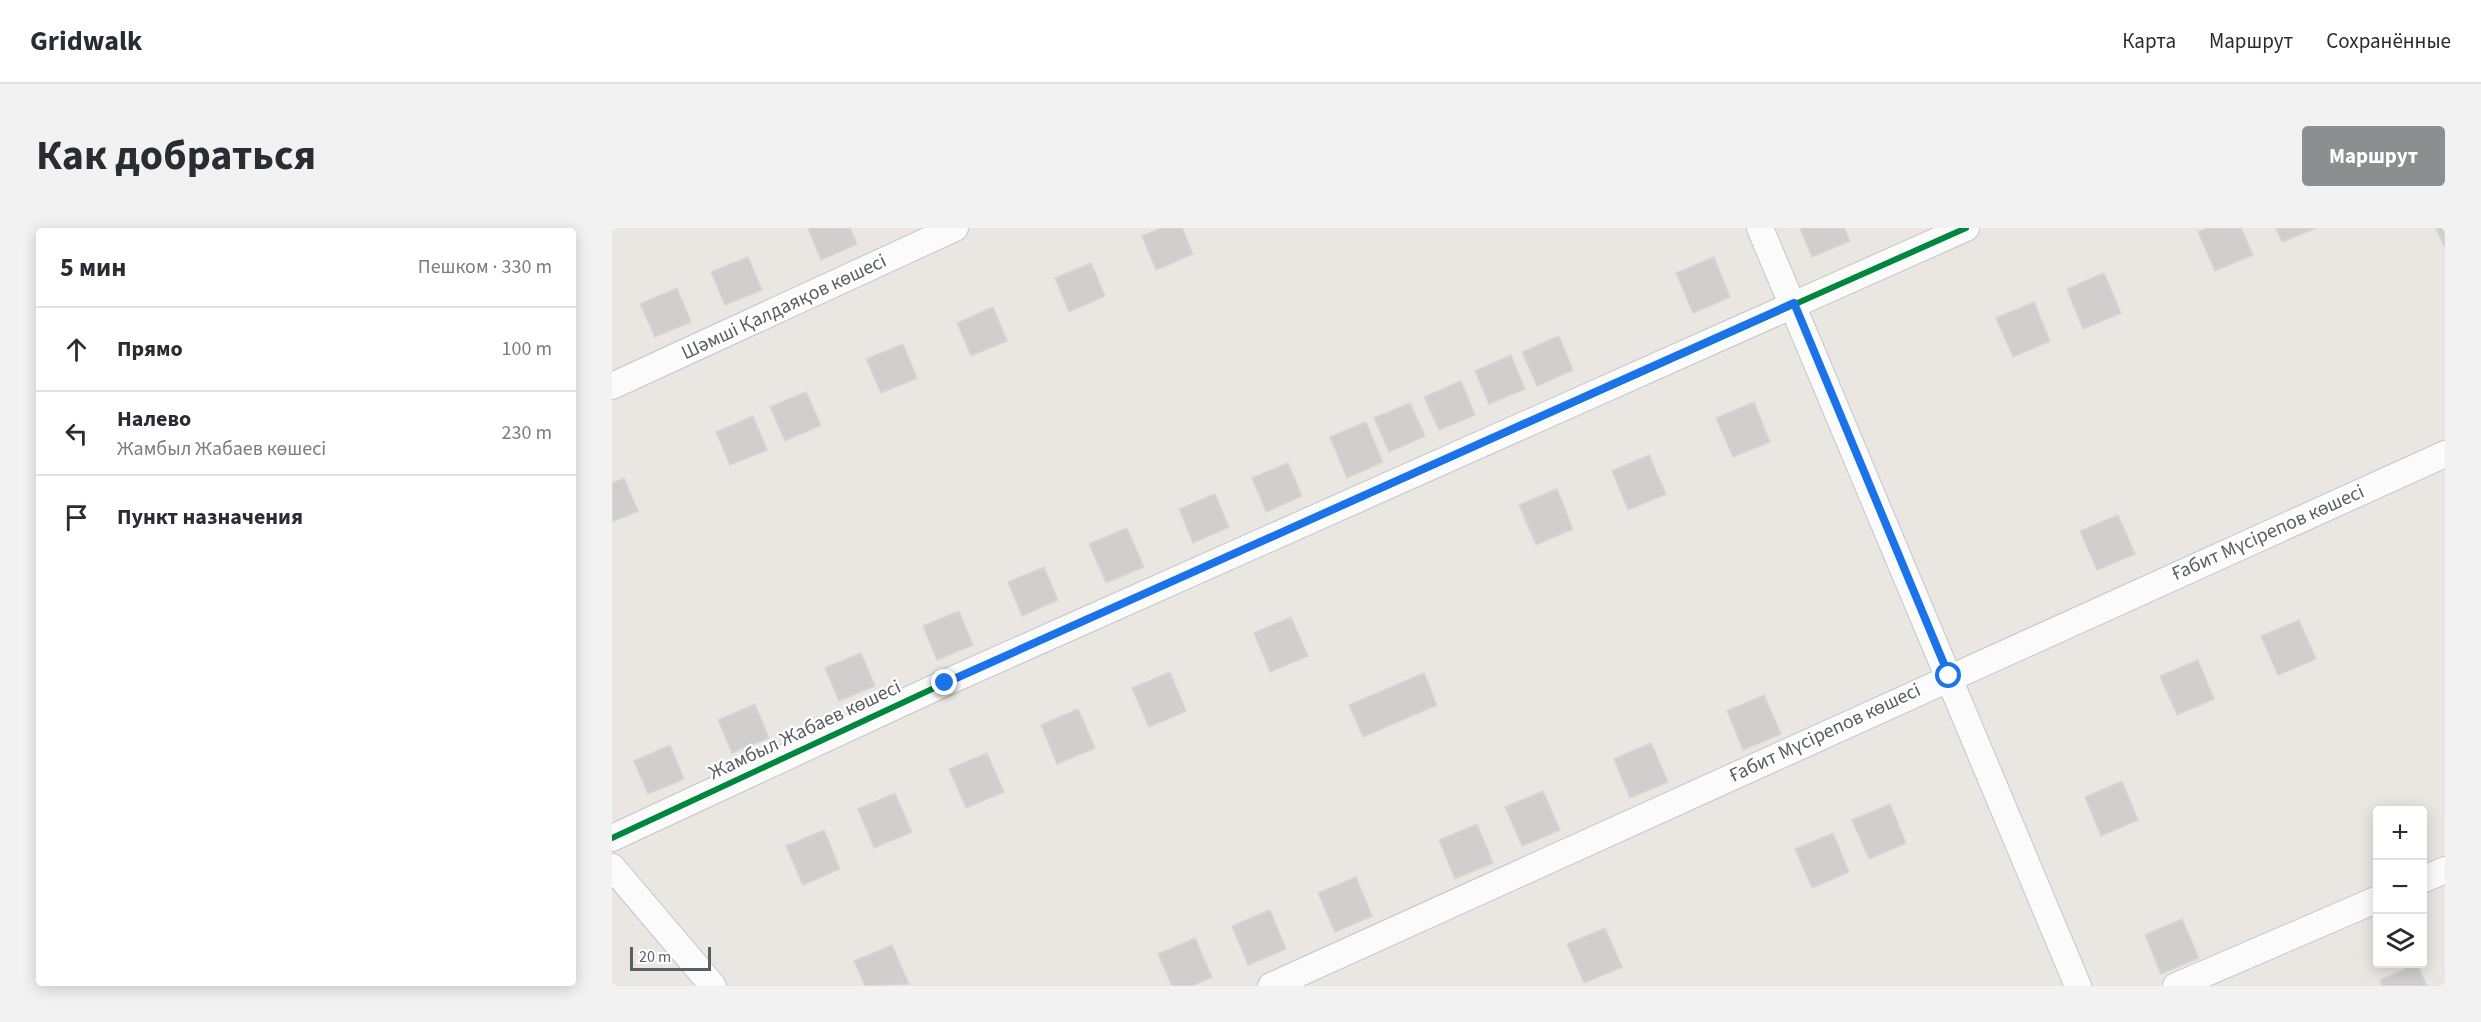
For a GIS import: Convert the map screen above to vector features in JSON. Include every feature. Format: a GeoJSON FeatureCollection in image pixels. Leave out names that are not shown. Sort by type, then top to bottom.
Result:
{"type":"FeatureCollection","features":[{"type":"Feature","properties":{"kind":"street","name":"Шәмші Қалдаяқов көшесі"},"geometry":{"type":"LineString","coordinates":[[612,386],[956,228]]}},
{"type":"Feature","properties":{"kind":"street"},"geometry":{"type":"LineString","coordinates":[[1760,228],[1794,303],[2078,986]]}},
{"type":"Feature","properties":{"kind":"street","name":"Жамбыл Жабаев көшесі"},"geometry":{"type":"LineString","coordinates":[[612,838],[956,678],[1966,228]]}},
{"type":"Feature","properties":{"kind":"street","name":"Ғабит Мүсірепов көшесі"},"geometry":{"type":"LineString","coordinates":[[1271,986],[1949,676],[2445,454]]}},
{"type":"Feature","properties":{"kind":"street"},"geometry":{"type":"LineString","coordinates":[[612,867],[713,986]]}},
{"type":"Feature","properties":{"kind":"street"},"geometry":{"type":"LineString","coordinates":[[2427,878],[2445,870]]}},
{"type":"Feature","properties":{"kind":"street"},"geometry":{"type":"LineString","coordinates":[[2176,986],[2373,901]]}},
{"type":"Feature","properties":{"kind":"building"},"geometry":{"type":"Polygon","coordinates":[[[808,228],[850,228],[857,244],[821,260],[808,228]]]}},
{"type":"Feature","properties":{"kind":"building"},"geometry":{"type":"Polygon","coordinates":[[[1161,228],[1182,228],[1193,254],[1156,270],[1142,236],[1161,228]]]}},
{"type":"Feature","properties":{"kind":"building"},"geometry":{"type":"Polygon","coordinates":[[[1800,228],[1844,228],[1850,241],[1812,257],[1800,228]]]}},
{"type":"Feature","properties":{"kind":"building"},"geometry":{"type":"Polygon","coordinates":[[[2207,228],[2241,228],[2253,255],[2215,271],[2198,232],[2207,228]]]}},
{"type":"Feature","properties":{"kind":"building"},"geometry":{"type":"Polygon","coordinates":[[[2276,228],[2316,228],[2282,242],[2276,228]]]}},
{"type":"Feature","properties":{"kind":"building"},"geometry":{"type":"Polygon","coordinates":[[[2436,228],[2445,228],[2445,246],[2444,246],[2436,228]]]}},
{"type":"Feature","properties":{"kind":"building"},"geometry":{"type":"Polygon","coordinates":[[[748,257],[762,290],[725,305],[711,272],[748,257]]]}},
{"type":"Feature","properties":{"kind":"building"},"geometry":{"type":"Polygon","coordinates":[[[1714,257],[1730,297],[1693,313],[1676,273],[1714,257]]]}},
{"type":"Feature","properties":{"kind":"building"},"geometry":{"type":"Polygon","coordinates":[[[1091,263],[1105,296],[1069,312],[1055,278],[1091,263]]]}},
{"type":"Feature","properties":{"kind":"building"},"geometry":{"type":"Polygon","coordinates":[[[2104,273],[2121,313],[2083,329],[2067,289],[2104,273]]]}},
{"type":"Feature","properties":{"kind":"building"},"geometry":{"type":"Polygon","coordinates":[[[677,288],[691,322],[655,337],[640,304],[677,288]]]}},
{"type":"Feature","properties":{"kind":"building"},"geometry":{"type":"Polygon","coordinates":[[[2034,302],[2050,341],[2013,357],[1996,318],[2034,302]]]}},
{"type":"Feature","properties":{"kind":"building"},"geometry":{"type":"Polygon","coordinates":[[[993,307],[1007,341],[971,356],[957,323],[993,307]]]}},
{"type":"Feature","properties":{"kind":"building"},"geometry":{"type":"Polygon","coordinates":[[[1559,336],[1573,370],[1537,386],[1522,352],[1559,336]]]}},
{"type":"Feature","properties":{"kind":"building"},"geometry":{"type":"Polygon","coordinates":[[[903,344],[917,378],[881,393],[866,359],[903,344]]]}},
{"type":"Feature","properties":{"kind":"building"},"geometry":{"type":"Polygon","coordinates":[[[1511,355],[1525,389],[1489,404],[1475,371],[1511,355]]]}},
{"type":"Feature","properties":{"kind":"building"},"geometry":{"type":"Polygon","coordinates":[[[1461,381],[1475,415],[1439,430],[1424,397],[1461,381]]]}},
{"type":"Feature","properties":{"kind":"building"},"geometry":{"type":"Polygon","coordinates":[[[806,392],[821,425],[785,441],[770,407],[806,392]]]}},
{"type":"Feature","properties":{"kind":"building"},"geometry":{"type":"Polygon","coordinates":[[[1754,402],[1770,442],[1733,457],[1716,418],[1754,402]]]}},
{"type":"Feature","properties":{"kind":"building"},"geometry":{"type":"Polygon","coordinates":[[[1410,403],[1425,436],[1389,452],[1374,418],[1410,403]]]}},
{"type":"Feature","properties":{"kind":"building"},"geometry":{"type":"Polygon","coordinates":[[[753,416],[767,450],[730,465],[716,432],[753,416]]]}},
{"type":"Feature","properties":{"kind":"building"},"geometry":{"type":"Polygon","coordinates":[[[1366,422],[1383,462],[1347,478],[1330,437],[1366,422]]]}},
{"type":"Feature","properties":{"kind":"building"},"geometry":{"type":"Polygon","coordinates":[[[1649,455],[1666,494],[1628,510],[1612,471],[1649,455]]]}},
{"type":"Feature","properties":{"kind":"building"},"geometry":{"type":"Polygon","coordinates":[[[1288,463],[1302,496],[1266,512],[1252,478],[1288,463]]]}},
{"type":"Feature","properties":{"kind":"building"},"geometry":{"type":"Polygon","coordinates":[[[624,478],[638,511],[612,522],[612,483],[624,478]]]}},
{"type":"Feature","properties":{"kind":"building"},"geometry":{"type":"Polygon","coordinates":[[[1557,489],[1573,529],[1536,545],[1519,505],[1557,489]]]}},
{"type":"Feature","properties":{"kind":"building"},"geometry":{"type":"Polygon","coordinates":[[[1215,494],[1229,527],[1193,543],[1179,509],[1215,494]]]}},
{"type":"Feature","properties":{"kind":"building"},"geometry":{"type":"Polygon","coordinates":[[[2118,515],[2135,554],[2097,570],[2080,531],[2118,515]]]}},
{"type":"Feature","properties":{"kind":"building"},"geometry":{"type":"Polygon","coordinates":[[[1127,528],[1144,567],[1106,583],[1089,544],[1127,528]]]}},
{"type":"Feature","properties":{"kind":"building"},"geometry":{"type":"Polygon","coordinates":[[[1044,567],[1058,600],[1022,616],[1008,582],[1044,567]]]}},
{"type":"Feature","properties":{"kind":"building"},"geometry":{"type":"Polygon","coordinates":[[[959,611],[973,645],[937,660],[923,626],[959,611]]]}},
{"type":"Feature","properties":{"kind":"building"},"geometry":{"type":"Polygon","coordinates":[[[1291,617],[1308,656],[1270,672],[1254,633],[1291,617]]]}},
{"type":"Feature","properties":{"kind":"building"},"geometry":{"type":"Polygon","coordinates":[[[2299,620],[2316,659],[2278,675],[2261,636],[2299,620]]]}},
{"type":"Feature","properties":{"kind":"building"},"geometry":{"type":"Polygon","coordinates":[[[861,653],[875,686],[839,701],[825,668],[861,653]]]}},
{"type":"Feature","properties":{"kind":"building"},"geometry":{"type":"Polygon","coordinates":[[[2198,660],[2214,699],[2177,715],[2160,676],[2198,660]]]}},
{"type":"Feature","properties":{"kind":"building"},"geometry":{"type":"Polygon","coordinates":[[[1170,672],[1186,711],[1149,727],[1132,688],[1170,672]]]}},
{"type":"Feature","properties":{"kind":"building"},"geometry":{"type":"Polygon","coordinates":[[[1424,673],[1437,705],[1363,737],[1349,705],[1424,673]]]}},
{"type":"Feature","properties":{"kind":"building"},"geometry":{"type":"Polygon","coordinates":[[[1764,695],[1781,734],[1743,750],[1727,711],[1764,695]]]}},
{"type":"Feature","properties":{"kind":"building"},"geometry":{"type":"Polygon","coordinates":[[[755,704],[769,738],[732,753],[718,720],[755,704]]]}},
{"type":"Feature","properties":{"kind":"building"},"geometry":{"type":"Polygon","coordinates":[[[1078,709],[1095,748],[1057,764],[1041,725],[1078,709]]]}},
{"type":"Feature","properties":{"kind":"building"},"geometry":{"type":"Polygon","coordinates":[[[1651,743],[1668,782],[1630,798],[1614,759],[1651,743]]]}},
{"type":"Feature","properties":{"kind":"building"},"geometry":{"type":"Polygon","coordinates":[[[670,745],[684,779],[648,794],[634,761],[670,745]]]}},
{"type":"Feature","properties":{"kind":"building"},"geometry":{"type":"Polygon","coordinates":[[[987,753],[1004,792],[966,808],[949,769],[987,753]]]}},
{"type":"Feature","properties":{"kind":"building"},"geometry":{"type":"Polygon","coordinates":[[[2122,781],[2138,820],[2101,836],[2085,797],[2122,781]]]}},
{"type":"Feature","properties":{"kind":"building"},"geometry":{"type":"Polygon","coordinates":[[[1543,791],[1560,830],[1522,846],[1505,807],[1543,791]]]}},
{"type":"Feature","properties":{"kind":"building"},"geometry":{"type":"Polygon","coordinates":[[[895,793],[912,832],[874,848],[858,809],[895,793]]]}},
{"type":"Feature","properties":{"kind":"building"},"geometry":{"type":"Polygon","coordinates":[[[1890,804],[1906,843],[1869,859],[1852,820],[1890,804]]]}},
{"type":"Feature","properties":{"kind":"building"},"geometry":{"type":"Polygon","coordinates":[[[1477,824],[1493,863],[1455,879],[1439,840],[1477,824]]]}},
{"type":"Feature","properties":{"kind":"building"},"geometry":{"type":"Polygon","coordinates":[[[824,830],[840,869],[803,885],[786,846],[824,830]]]}},
{"type":"Feature","properties":{"kind":"building"},"geometry":{"type":"Polygon","coordinates":[[[1833,833],[1849,872],[1812,888],[1795,849],[1833,833]]]}},
{"type":"Feature","properties":{"kind":"building"},"geometry":{"type":"Polygon","coordinates":[[[1356,877],[1372,916],[1335,932],[1318,893],[1356,877]]]}},
{"type":"Feature","properties":{"kind":"building"},"geometry":{"type":"Polygon","coordinates":[[[1270,910],[1286,949],[1248,965],[1232,926],[1270,910]]]}},
{"type":"Feature","properties":{"kind":"building"},"geometry":{"type":"Polygon","coordinates":[[[2182,919],[2199,958],[2161,974],[2145,935],[2182,919]]]}},
{"type":"Feature","properties":{"kind":"building"},"geometry":{"type":"Polygon","coordinates":[[[1605,928],[1622,967],[1584,983],[1567,944],[1605,928]]]}},
{"type":"Feature","properties":{"kind":"building"},"geometry":{"type":"Polygon","coordinates":[[[1195,938],[1212,977],[1192,986],[1172,986],[1158,954],[1195,938]]]}},
{"type":"Feature","properties":{"kind":"building"},"geometry":{"type":"Polygon","coordinates":[[[892,945],[909,984],[865,986],[854,961],[892,945]]]}},
{"type":"Feature","properties":{"kind":"building"},"geometry":{"type":"Polygon","coordinates":[[[2408,968],[2419,968],[2427,986],[2382,986],[2380,980],[2408,968]]]}},
{"type":"Feature","properties":{"kind":"cycle path"},"geometry":{"type":"LineString","coordinates":[[612,838],[945,683],[1966,228]]}},
{"type":"Feature","properties":{"kind":"route"},"geometry":{"type":"LineString","coordinates":[[945,683],[1794,303],[1949,676]]}}]}
